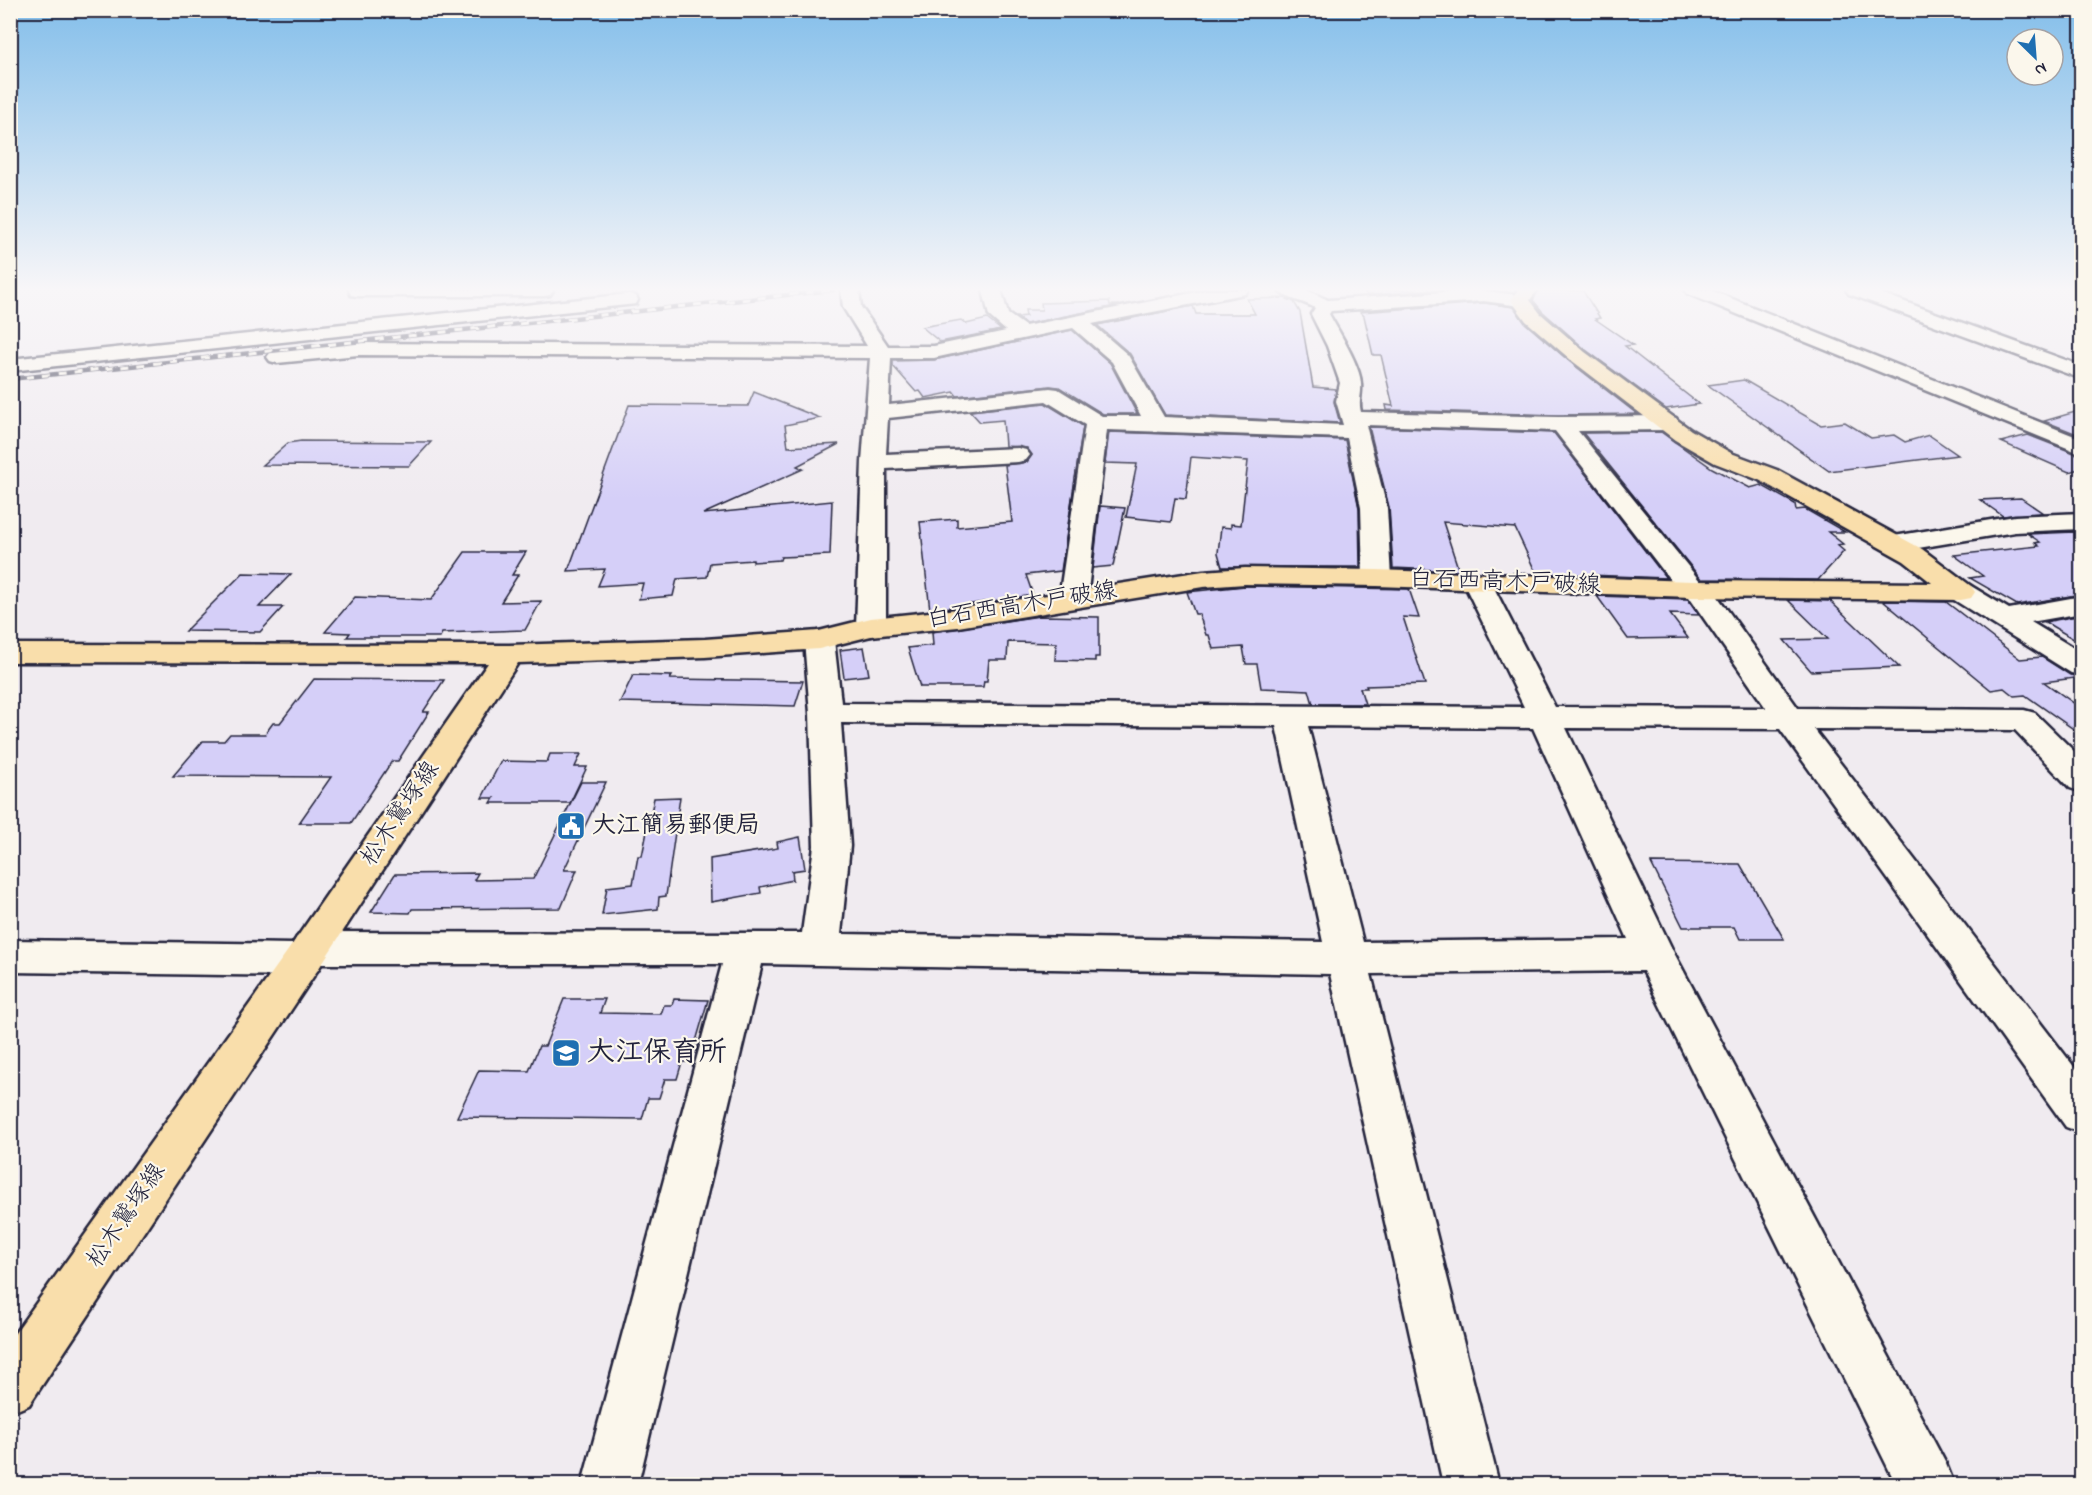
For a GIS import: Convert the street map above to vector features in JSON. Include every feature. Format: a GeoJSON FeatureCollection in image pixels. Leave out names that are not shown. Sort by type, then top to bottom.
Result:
{"type":"FeatureCollection","features":[{"type":"Feature","properties":{"kind":"main road"},"geometry":{"type":"LineString","coordinates":[[1583,360],[1683,435],[1723,458],[1768,475],[1894,544],[1913,555],[1961,592]]}},
{"type":"Feature","properties":{"kind":"main road","name":"白石西高木戸破線"},"geometry":{"type":"LineString","coordinates":[[509,654],[705,648],[819,640],[871,627],[958,618],[1073,598],[1203,579],[1245,576],[1377,578],[1695,589],[1961,592]]}},
{"type":"Feature","properties":{"kind":"main road"},"geometry":{"type":"LineString","coordinates":[[10,653],[509,654]]}},
{"type":"Feature","properties":{"kind":"main road","name":"松木鷲塚線"},"geometry":{"type":"LineString","coordinates":[[10,1386],[307,954],[509,654]]}},
{"type":"Feature","properties":{"kind":"street"},"geometry":{"type":"LineString","coordinates":[[10,365],[61,360]]}},
{"type":"Feature","properties":{"kind":"street"},"geometry":{"type":"LineString","coordinates":[[871,627],[873,462],[880,360]]}},
{"type":"Feature","properties":{"kind":"street"},"geometry":{"type":"LineString","coordinates":[[1121,360],[1156,423]]}},
{"type":"Feature","properties":{"kind":"street"},"geometry":{"type":"LineString","coordinates":[[1343,360],[1351,383],[1347,401],[1355,425],[1374,508],[1377,578]]}},
{"type":"Feature","properties":{"kind":"street"},"geometry":{"type":"LineString","coordinates":[[1866,360],[2082,447]]}},
{"type":"Feature","properties":{"kind":"street"},"geometry":{"type":"LineString","coordinates":[[2046,360],[2082,373]]}},
{"type":"Feature","properties":{"kind":"street"},"geometry":{"type":"LineString","coordinates":[[877,413],[1050,394],[1097,423],[1355,425],[1668,423]]}},
{"type":"Feature","properties":{"kind":"street"},"geometry":{"type":"LineString","coordinates":[[1073,598],[1097,423]]}},
{"type":"Feature","properties":{"kind":"street"},"geometry":{"type":"LineString","coordinates":[[1561,424],[1695,589],[2082,1113]]}},
{"type":"Feature","properties":{"kind":"street"},"geometry":{"type":"LineString","coordinates":[[873,462],[1018,455]]}},
{"type":"Feature","properties":{"kind":"street"},"geometry":{"type":"LineString","coordinates":[[1894,544],[2015,524],[2082,521]]}},
{"type":"Feature","properties":{"kind":"street"},"geometry":{"type":"LineString","coordinates":[[1477,582],[1545,718],[1655,955],[1926,1485]]}},
{"type":"Feature","properties":{"kind":"street"},"geometry":{"type":"LineString","coordinates":[[1961,592],[2082,666]]}},
{"type":"Feature","properties":{"kind":"street"},"geometry":{"type":"LineString","coordinates":[[2003,619],[2082,604]]}},
{"type":"Feature","properties":{"kind":"street"},"geometry":{"type":"LineString","coordinates":[[819,640],[826,713],[832,846],[820,950]]}},
{"type":"Feature","properties":{"kind":"street"},"geometry":{"type":"LineString","coordinates":[[826,713],[2024,720],[2082,780]]}},
{"type":"Feature","properties":{"kind":"street"},"geometry":{"type":"LineString","coordinates":[[1290,717],[1471,1485]]}},
{"type":"Feature","properties":{"kind":"street"},"geometry":{"type":"LineString","coordinates":[[10,957],[746,948],[1348,958],[1655,955]]}},
{"type":"Feature","properties":{"kind":"street"},"geometry":{"type":"LineString","coordinates":[[610,1485],[746,948]]}},
{"type":"Feature","properties":{"kind":"building"},"geometry":{"type":"Polygon","coordinates":[[[1106,360],[1137,414],[1103,414],[1059,387],[1050,386],[957,396],[954,392],[925,398],[920,391],[916,392],[893,366],[893,361],[1106,360]]]}},
{"type":"Feature","properties":{"kind":"building"},"geometry":{"type":"Polygon","coordinates":[[[1133,360],[1308,360],[1313,387],[1336,389],[1334,402],[1340,423],[1165,415],[1133,360]]]}},
{"type":"Feature","properties":{"kind":"building"},"geometry":{"type":"Polygon","coordinates":[[[1382,360],[1567,360],[1637,414],[1558,415],[1387,410],[1386,405],[1393,406],[1382,360]]]}},
{"type":"Feature","properties":{"kind":"building"},"geometry":{"type":"Polygon","coordinates":[[[1599,360],[1643,360],[1699,404],[1666,409],[1599,360]]]}},
{"type":"Feature","properties":{"kind":"building"},"geometry":{"type":"Polygon","coordinates":[[[1744,380],[1821,425],[1845,422],[1871,438],[1894,435],[1905,442],[1929,435],[1958,455],[1829,471],[1708,385],[1744,380]]]}},
{"type":"Feature","properties":{"kind":"building"},"geometry":{"type":"Polygon","coordinates":[[[754,392],[820,418],[785,425],[788,447],[839,444],[797,466],[803,469],[703,514],[832,501],[830,555],[781,557],[780,560],[753,562],[753,560],[710,563],[707,577],[677,579],[673,596],[639,599],[643,583],[598,586],[605,569],[568,571],[629,405],[748,406],[754,392]]]}},
{"type":"Feature","properties":{"kind":"building"},"geometry":{"type":"Polygon","coordinates":[[[1045,403],[1083,426],[1061,571],[1026,575],[1033,595],[930,610],[920,522],[957,519],[957,527],[1012,522],[1005,465],[1027,462],[1032,455],[1027,448],[1005,446],[1003,420],[980,422],[970,411],[1045,403]]]}},
{"type":"Feature","properties":{"kind":"building"},"geometry":{"type":"Polygon","coordinates":[[[2082,410],[2082,436],[2044,421],[2082,410]]]}},
{"type":"Feature","properties":{"kind":"building"},"geometry":{"type":"Polygon","coordinates":[[[1369,427],[1554,433],[1666,578],[1536,573],[1515,528],[1443,522],[1459,571],[1393,568],[1389,507],[1369,427]]]}},
{"type":"Feature","properties":{"kind":"building"},"geometry":{"type":"Polygon","coordinates":[[[1109,432],[1345,440],[1359,508],[1360,567],[1222,567],[1218,553],[1221,527],[1231,528],[1231,524],[1241,525],[1248,461],[1191,457],[1186,499],[1175,498],[1171,522],[1126,517],[1137,464],[1105,463],[1109,432]]]}},
{"type":"Feature","properties":{"kind":"building"},"geometry":{"type":"Polygon","coordinates":[[[1661,432],[1712,468],[1750,488],[1761,485],[1795,504],[1796,510],[1805,509],[1845,532],[1828,532],[1843,544],[1837,545],[1844,551],[1818,580],[1701,579],[1583,433],[1661,432]]]}},
{"type":"Feature","properties":{"kind":"building"},"geometry":{"type":"Polygon","coordinates":[[[2028,435],[2082,456],[2082,468],[2069,472],[2001,442],[2028,435]]]}},
{"type":"Feature","properties":{"kind":"building"},"geometry":{"type":"Polygon","coordinates":[[[301,441],[431,442],[409,466],[263,465],[288,443],[301,441]]]}},
{"type":"Feature","properties":{"kind":"building"},"geometry":{"type":"Polygon","coordinates":[[[2021,498],[2043,513],[2003,516],[1980,500],[2021,498]]]}},
{"type":"Feature","properties":{"kind":"building"},"geometry":{"type":"Polygon","coordinates":[[[1100,506],[1125,508],[1113,566],[1093,568],[1100,506]]]}},
{"type":"Feature","properties":{"kind":"building"},"geometry":{"type":"Polygon","coordinates":[[[2074,532],[2082,537],[2082,594],[2017,605],[1970,578],[1983,576],[1954,555],[2039,546],[2035,543],[2040,542],[2028,534],[2074,532]]]}},
{"type":"Feature","properties":{"kind":"building"},"geometry":{"type":"Polygon","coordinates":[[[465,552],[526,552],[512,575],[518,575],[501,602],[541,601],[525,630],[442,633],[440,637],[347,637],[350,633],[325,632],[355,597],[431,600],[465,552]]]}},
{"type":"Feature","properties":{"kind":"building"},"geometry":{"type":"Polygon","coordinates":[[[243,573],[291,574],[259,607],[283,607],[260,632],[185,631],[243,573]]]}},
{"type":"Feature","properties":{"kind":"building"},"geometry":{"type":"Polygon","coordinates":[[[1245,586],[1409,589],[1419,618],[1403,617],[1425,684],[1360,688],[1365,704],[1313,704],[1309,690],[1261,688],[1257,664],[1246,664],[1243,647],[1213,649],[1209,635],[1206,635],[1199,614],[1195,614],[1187,592],[1245,586]]]}},
{"type":"Feature","properties":{"kind":"building"},"geometry":{"type":"Polygon","coordinates":[[[1597,596],[1688,599],[1699,615],[1670,614],[1688,638],[1628,639],[1597,596]]]}},
{"type":"Feature","properties":{"kind":"building"},"geometry":{"type":"Polygon","coordinates":[[[1788,600],[1830,601],[1899,667],[1811,671],[1784,640],[1828,639],[1788,600]]]}},
{"type":"Feature","properties":{"kind":"building"},"geometry":{"type":"Polygon","coordinates":[[[1883,601],[1946,602],[2020,659],[2042,657],[2070,675],[2082,677],[2044,682],[2082,709],[2082,735],[2025,695],[2014,696],[2004,688],[1991,690],[1883,601]]]}},
{"type":"Feature","properties":{"kind":"building"},"geometry":{"type":"Polygon","coordinates":[[[2082,615],[2082,644],[2045,622],[2082,615]]]}},
{"type":"Feature","properties":{"kind":"building"},"geometry":{"type":"Polygon","coordinates":[[[1040,616],[1099,617],[1099,657],[1095,657],[1095,661],[1055,660],[1056,643],[1008,642],[1007,660],[989,660],[987,681],[984,681],[983,687],[920,687],[908,648],[933,645],[932,632],[1040,616]]]}},
{"type":"Feature","properties":{"kind":"building"},"geometry":{"type":"Polygon","coordinates":[[[864,647],[869,675],[844,678],[840,650],[864,647]]]}},
{"type":"Feature","properties":{"kind":"building"},"geometry":{"type":"Polygon","coordinates":[[[633,675],[672,676],[670,679],[803,681],[795,706],[620,702],[633,675]]]}},
{"type":"Feature","properties":{"kind":"building"},"geometry":{"type":"Polygon","coordinates":[[[314,679],[444,680],[423,712],[429,712],[398,761],[392,761],[351,823],[299,823],[331,777],[173,776],[203,741],[224,741],[230,734],[265,734],[273,723],[280,723],[314,679]]]}},
{"type":"Feature","properties":{"kind":"building"},"geometry":{"type":"Polygon","coordinates":[[[550,754],[581,754],[575,767],[587,767],[570,803],[491,803],[494,798],[482,798],[501,761],[547,762],[550,754]]]}},
{"type":"Feature","properties":{"kind":"building"},"geometry":{"type":"Polygon","coordinates":[[[581,782],[606,782],[564,870],[577,870],[561,908],[412,909],[410,913],[371,912],[395,874],[478,873],[474,880],[533,879],[581,782]]]}},
{"type":"Feature","properties":{"kind":"building"},"geometry":{"type":"Polygon","coordinates":[[[680,797],[666,896],[659,897],[658,909],[602,915],[607,887],[633,884],[638,856],[642,856],[654,798],[680,797]]]}},
{"type":"Feature","properties":{"kind":"building"},"geometry":{"type":"Polygon","coordinates":[[[800,837],[805,869],[792,871],[793,880],[760,887],[761,893],[711,902],[710,859],[778,848],[777,842],[800,837]]]}},
{"type":"Feature","properties":{"kind":"building"},"geometry":{"type":"Polygon","coordinates":[[[1651,863],[1740,864],[1784,939],[1740,939],[1734,927],[1683,927],[1651,863]]]}},
{"type":"Feature","properties":{"kind":"building"},"geometry":{"type":"Polygon","coordinates":[[[564,999],[605,999],[600,1013],[661,1014],[664,1005],[672,1005],[674,999],[708,1000],[690,1062],[682,1062],[677,1079],[665,1079],[659,1098],[648,1098],[642,1119],[457,1117],[479,1070],[529,1071],[539,1046],[545,1046],[564,999]]]}},
{"type":"Feature","properties":{"kind":"railway"},"geometry":{"type":"LineString","coordinates":[[10,379],[188,360]]}},
{"type":"Feature","properties":{"kind":"place","name":"大江簡易郵便局"},"geometry":{"type":"Point","coordinates":[571,826]}},
{"type":"Feature","properties":{"kind":"place","name":"大江保育所"},"geometry":{"type":"Point","coordinates":[566,1053]}}]}
